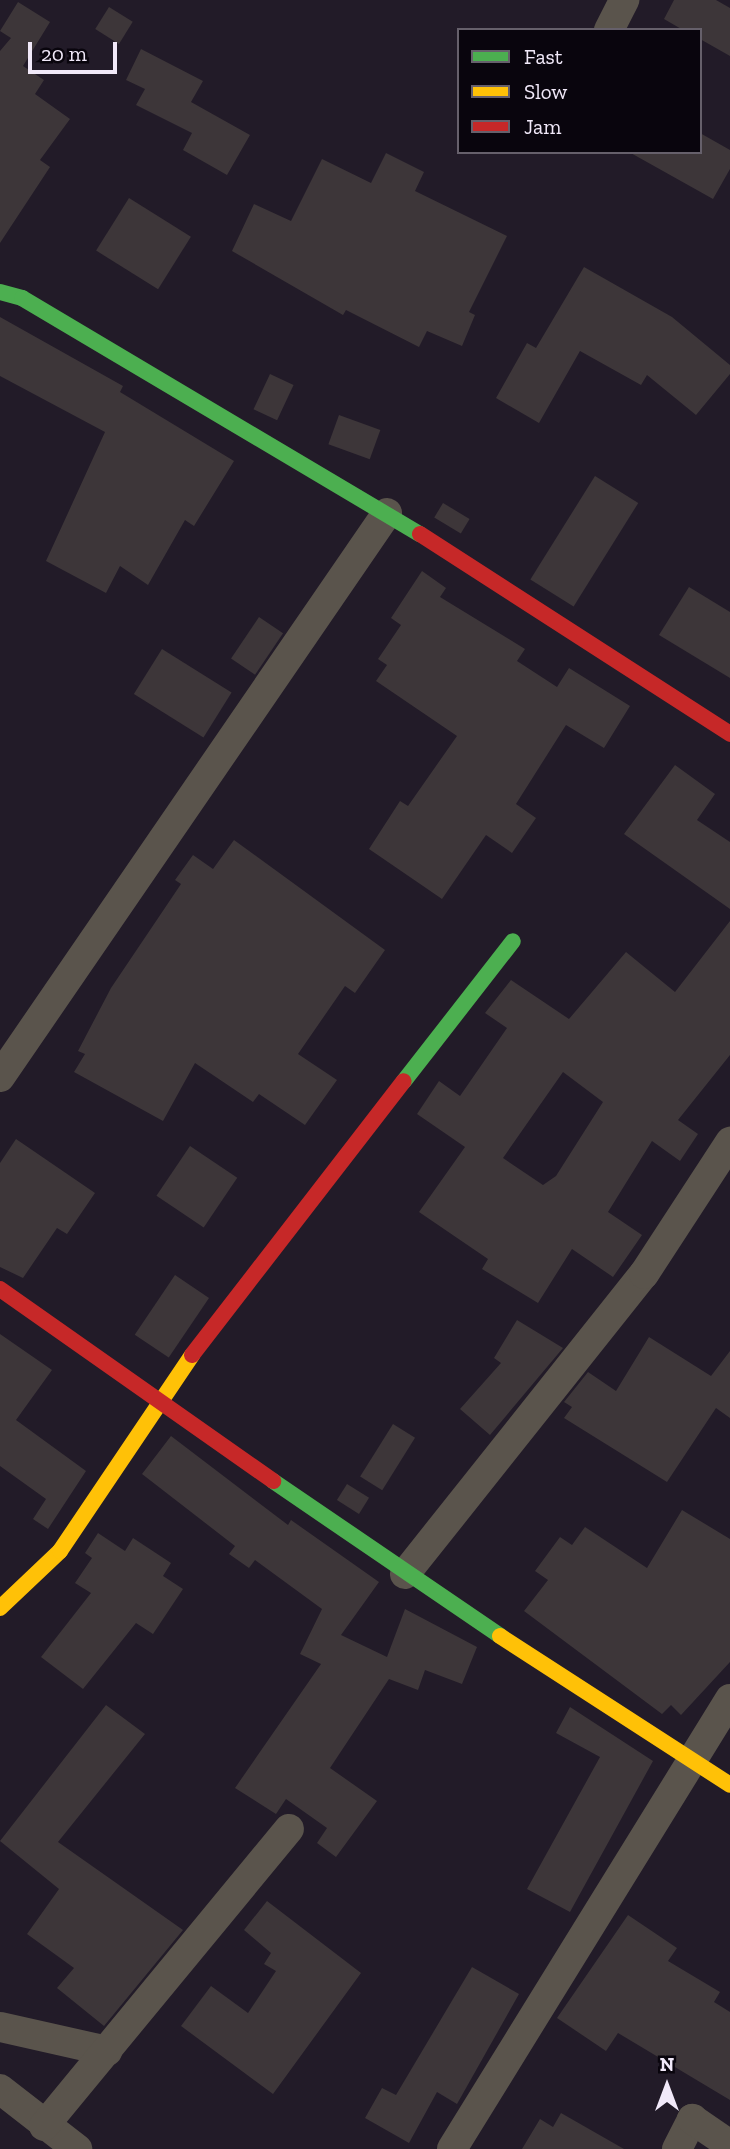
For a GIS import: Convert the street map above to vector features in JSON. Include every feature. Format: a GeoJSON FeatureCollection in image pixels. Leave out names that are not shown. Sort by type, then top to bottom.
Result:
{"type":"FeatureCollection","features":[{"type":"Feature","properties":{"kind":"street"},"geometry":{"type":"LineString","coordinates":[[610,28],[624,0]]}},
{"type":"Feature","properties":{"kind":"street"},"geometry":{"type":"LineString","coordinates":[[0,292],[22,298],[387,513],[730,734]]}},
{"type":"Feature","properties":{"kind":"street"},"geometry":{"type":"LineString","coordinates":[[2,1070],[387,513]]}},
{"type":"Feature","properties":{"kind":"street"},"geometry":{"type":"LineString","coordinates":[[0,1608],[60,1551],[159,1398],[513,941]]}},
{"type":"Feature","properties":{"kind":"street"},"geometry":{"type":"LineString","coordinates":[[405,1574],[644,1274],[730,1142]]}},
{"type":"Feature","properties":{"kind":"street"},"geometry":{"type":"LineString","coordinates":[[0,1289],[159,1398],[405,1574],[730,1785]]}},
{"type":"Feature","properties":{"kind":"street"},"geometry":{"type":"LineString","coordinates":[[452,2149],[689,1759],[730,1699]]}},
{"type":"Feature","properties":{"kind":"street"},"geometry":{"type":"LineString","coordinates":[[44,2126],[289,1829]]}},
{"type":"Feature","properties":{"kind":"street"},"geometry":{"type":"LineString","coordinates":[[0,2027],[107,2051]]}},
{"type":"Feature","properties":{"kind":"street"},"geometry":{"type":"LineString","coordinates":[[6,2105],[44,2126],[77,2149]]}},
{"type":"Feature","properties":{"kind":"street"},"geometry":{"type":"LineString","coordinates":[[677,2149],[692,2119],[730,2145]]}},
{"type":"Feature","properties":{"kind":"building"},"geometry":{"type":"Polygon","coordinates":[[[674,0],[716,0],[730,8],[730,56],[702,40],[702,28],[680,28],[664,19],[674,0]]]}},
{"type":"Feature","properties":{"kind":"building"},"geometry":{"type":"Polygon","coordinates":[[[18,2],[50,22],[23,66],[44,80],[35,94],[70,119],[40,160],[50,167],[0,243],[0,51],[11,38],[0,31],[18,2]]]}},
{"type":"Feature","properties":{"kind":"building"},"geometry":{"type":"Polygon","coordinates":[[[109,7],[133,22],[119,44],[95,29],[109,7]]]}},
{"type":"Feature","properties":{"kind":"building"},"geometry":{"type":"Polygon","coordinates":[[[141,49],[203,81],[191,102],[250,135],[227,175],[183,150],[192,133],[136,105],[145,89],[126,80],[141,49]]]}},
{"type":"Feature","properties":{"kind":"building"},"geometry":{"type":"Polygon","coordinates":[[[702,134],[730,150],[730,169],[713,199],[633,154],[702,154],[702,134]]]}},
{"type":"Feature","properties":{"kind":"building"},"geometry":{"type":"Polygon","coordinates":[[[386,153],[424,172],[415,191],[507,236],[469,312],[475,315],[462,346],[427,331],[419,347],[346,310],[343,315],[232,251],[254,204],[291,221],[322,159],[371,183],[386,153]]]}},
{"type":"Feature","properties":{"kind":"building"},"geometry":{"type":"Polygon","coordinates":[[[129,198],[191,237],[158,289],[96,251],[129,198]]]}},
{"type":"Feature","properties":{"kind":"building"},"geometry":{"type":"Polygon","coordinates":[[[584,267],[672,317],[730,365],[730,374],[696,415],[647,375],[641,385],[580,351],[539,423],[496,398],[527,343],[536,348],[584,267]]]}},
{"type":"Feature","properties":{"kind":"building"},"geometry":{"type":"Polygon","coordinates":[[[0,317],[123,386],[120,392],[234,461],[194,526],[185,520],[148,585],[120,566],[106,593],[46,561],[105,432],[0,376],[0,317]]]}},
{"type":"Feature","properties":{"kind":"building"},"geometry":{"type":"Polygon","coordinates":[[[270,374],[294,385],[277,420],[254,409],[270,374]]]}},
{"type":"Feature","properties":{"kind":"building"},"geometry":{"type":"Polygon","coordinates":[[[339,415],[380,430],[370,459],[328,444],[339,415]]]}},
{"type":"Feature","properties":{"kind":"building"},"geometry":{"type":"Polygon","coordinates":[[[595,476],[638,503],[574,606],[530,579],[595,476]]]}},
{"type":"Feature","properties":{"kind":"building"},"geometry":{"type":"Polygon","coordinates":[[[443,503],[470,519],[461,534],[434,518],[443,503]]]}},
{"type":"Feature","properties":{"kind":"building"},"geometry":{"type":"Polygon","coordinates":[[[422,571],[446,588],[440,597],[525,649],[517,661],[557,687],[569,668],[630,706],[604,748],[566,725],[516,804],[536,818],[512,853],[486,835],[442,899],[369,849],[400,801],[408,806],[457,736],[376,681],[387,665],[378,659],[401,625],[391,618],[422,571]]]}},
{"type":"Feature","properties":{"kind":"building"},"geometry":{"type":"Polygon","coordinates":[[[689,587],[730,612],[730,678],[659,635],[689,587]]]}},
{"type":"Feature","properties":{"kind":"building"},"geometry":{"type":"Polygon","coordinates":[[[259,617],[283,633],[255,675],[231,658],[259,617]]]}},
{"type":"Feature","properties":{"kind":"building"},"geometry":{"type":"Polygon","coordinates":[[[162,649],[232,692],[203,737],[134,694],[162,649]]]}},
{"type":"Feature","properties":{"kind":"building"},"geometry":{"type":"Polygon","coordinates":[[[675,765],[715,794],[697,820],[730,842],[730,909],[624,834],[675,765]]]}},
{"type":"Feature","properties":{"kind":"building"},"geometry":{"type":"Polygon","coordinates":[[[234,840],[385,950],[355,993],[345,986],[298,1054],[337,1080],[305,1125],[259,1094],[253,1102],[195,1063],[163,1121],[74,1072],[85,1054],[78,1051],[111,988],[181,884],[175,880],[193,855],[213,869],[234,840]]]}},
{"type":"Feature","properties":{"kind":"building"},"geometry":{"type":"Polygon","coordinates":[[[730,921],[730,1055],[678,1120],[698,1134],[680,1161],[652,1141],[608,1212],[642,1235],[613,1277],[572,1249],[538,1303],[482,1269],[488,1259],[419,1212],[465,1147],[417,1114],[439,1081],[460,1096],[507,1028],[485,1013],[511,980],[569,1019],[626,952],[675,992],[730,921]],[[563,1072],[503,1158],[543,1185],[556,1176],[603,1102],[563,1072]]]}},
{"type":"Feature","properties":{"kind":"building"},"geometry":{"type":"Polygon","coordinates":[[[16,1139],[95,1193],[67,1234],[57,1228],[23,1278],[0,1267],[0,1163],[16,1139]]]}},
{"type":"Feature","properties":{"kind":"building"},"geometry":{"type":"Polygon","coordinates":[[[190,1146],[237,1178],[204,1228],[156,1196],[190,1146]]]}},
{"type":"Feature","properties":{"kind":"building"},"geometry":{"type":"Polygon","coordinates":[[[175,1275],[209,1298],[169,1358],[135,1335],[175,1275]]]}},
{"type":"Feature","properties":{"kind":"building"},"geometry":{"type":"Polygon","coordinates":[[[517,1320],[563,1348],[490,1435],[460,1409],[501,1363],[494,1358],[517,1320]]]}},
{"type":"Feature","properties":{"kind":"building"},"geometry":{"type":"Polygon","coordinates":[[[0,1334],[52,1370],[16,1420],[86,1471],[48,1529],[33,1519],[46,1499],[0,1466],[0,1334]]]}},
{"type":"Feature","properties":{"kind":"building"},"geometry":{"type":"Polygon","coordinates":[[[649,1337],[711,1376],[730,1351],[730,1418],[716,1408],[667,1482],[564,1418],[572,1407],[564,1402],[588,1372],[616,1391],[649,1337]]]}},
{"type":"Feature","properties":{"kind":"building"},"geometry":{"type":"Polygon","coordinates":[[[393,1424],[415,1438],[382,1490],[360,1477],[393,1424]]]}},
{"type":"Feature","properties":{"kind":"building"},"geometry":{"type":"Polygon","coordinates":[[[171,1436],[288,1525],[291,1520],[379,1582],[341,1635],[387,1657],[405,1609],[477,1647],[462,1684],[425,1670],[418,1690],[389,1679],[330,1768],[377,1801],[336,1857],[317,1843],[327,1828],[286,1799],[276,1814],[235,1788],[321,1664],[300,1654],[322,1609],[255,1560],[249,1568],[229,1554],[235,1546],[142,1474],[171,1436]]]}},
{"type":"Feature","properties":{"kind":"building"},"geometry":{"type":"Polygon","coordinates":[[[347,1484],[369,1498],[359,1514],[337,1500],[347,1484]]]}},
{"type":"Feature","properties":{"kind":"building"},"geometry":{"type":"Polygon","coordinates":[[[682,1510],[730,1539],[730,1662],[681,1715],[671,1705],[662,1714],[524,1611],[548,1580],[535,1571],[560,1537],[572,1545],[585,1527],[647,1568],[682,1510]]]}},
{"type":"Feature","properties":{"kind":"building"},"geometry":{"type":"Polygon","coordinates":[[[98,1533],[125,1551],[133,1538],[171,1563],[163,1576],[183,1589],[153,1634],[136,1623],[83,1689],[41,1657],[91,1593],[75,1583],[92,1558],[85,1553],[98,1533]]]}},
{"type":"Feature","properties":{"kind":"building"},"geometry":{"type":"Polygon","coordinates":[[[106,1705],[145,1734],[58,1842],[183,1930],[104,2026],[57,1988],[74,1968],[27,1934],[59,1889],[0,1841],[106,1705]]]}},
{"type":"Feature","properties":{"kind":"building"},"geometry":{"type":"Polygon","coordinates":[[[570,1707],[653,1761],[570,1912],[527,1889],[600,1757],[556,1733],[570,1707]]]}},
{"type":"Feature","properties":{"kind":"building"},"geometry":{"type":"Polygon","coordinates":[[[267,1901],[361,1973],[273,2094],[181,2026],[211,1986],[248,2013],[276,1971],[264,1964],[271,1953],[244,1930],[267,1901]]]}},
{"type":"Feature","properties":{"kind":"building"},"geometry":{"type":"Polygon","coordinates":[[[628,1915],[677,1948],[668,1961],[720,1992],[714,2002],[730,2012],[730,2100],[618,2033],[606,2051],[557,2018],[628,1915]]]}},
{"type":"Feature","properties":{"kind":"building"},"geometry":{"type":"Polygon","coordinates":[[[472,1967],[519,1994],[457,2104],[437,2092],[409,2143],[365,2118],[382,2088],[396,2095],[472,1967]]]}},
{"type":"Feature","properties":{"kind":"building"},"geometry":{"type":"Polygon","coordinates":[[[561,2113],[624,2149],[522,2149],[540,2119],[553,2127],[561,2113]]]}},
{"type":"Feature","properties":{"kind":"traffic: fast"},"geometry":{"type":"LineString","coordinates":[[0,292],[22,298],[420,534]]}},
{"type":"Feature","properties":{"kind":"traffic: fast"},"geometry":{"type":"LineString","coordinates":[[404,1081],[513,941]]}},
{"type":"Feature","properties":{"kind":"traffic: fast"},"geometry":{"type":"LineString","coordinates":[[273,1481],[500,1636]]}},
{"type":"Feature","properties":{"kind":"traffic: slow"},"geometry":{"type":"LineString","coordinates":[[0,1608],[60,1551],[192,1355]]}},
{"type":"Feature","properties":{"kind":"traffic: slow"},"geometry":{"type":"LineString","coordinates":[[500,1636],[730,1785]]}},
{"type":"Feature","properties":{"kind":"traffic: jam"},"geometry":{"type":"LineString","coordinates":[[420,534],[730,734]]}},
{"type":"Feature","properties":{"kind":"traffic: jam"},"geometry":{"type":"LineString","coordinates":[[192,1355],[404,1081]]}},
{"type":"Feature","properties":{"kind":"traffic: jam"},"geometry":{"type":"LineString","coordinates":[[0,1289],[273,1481]]}}]}
